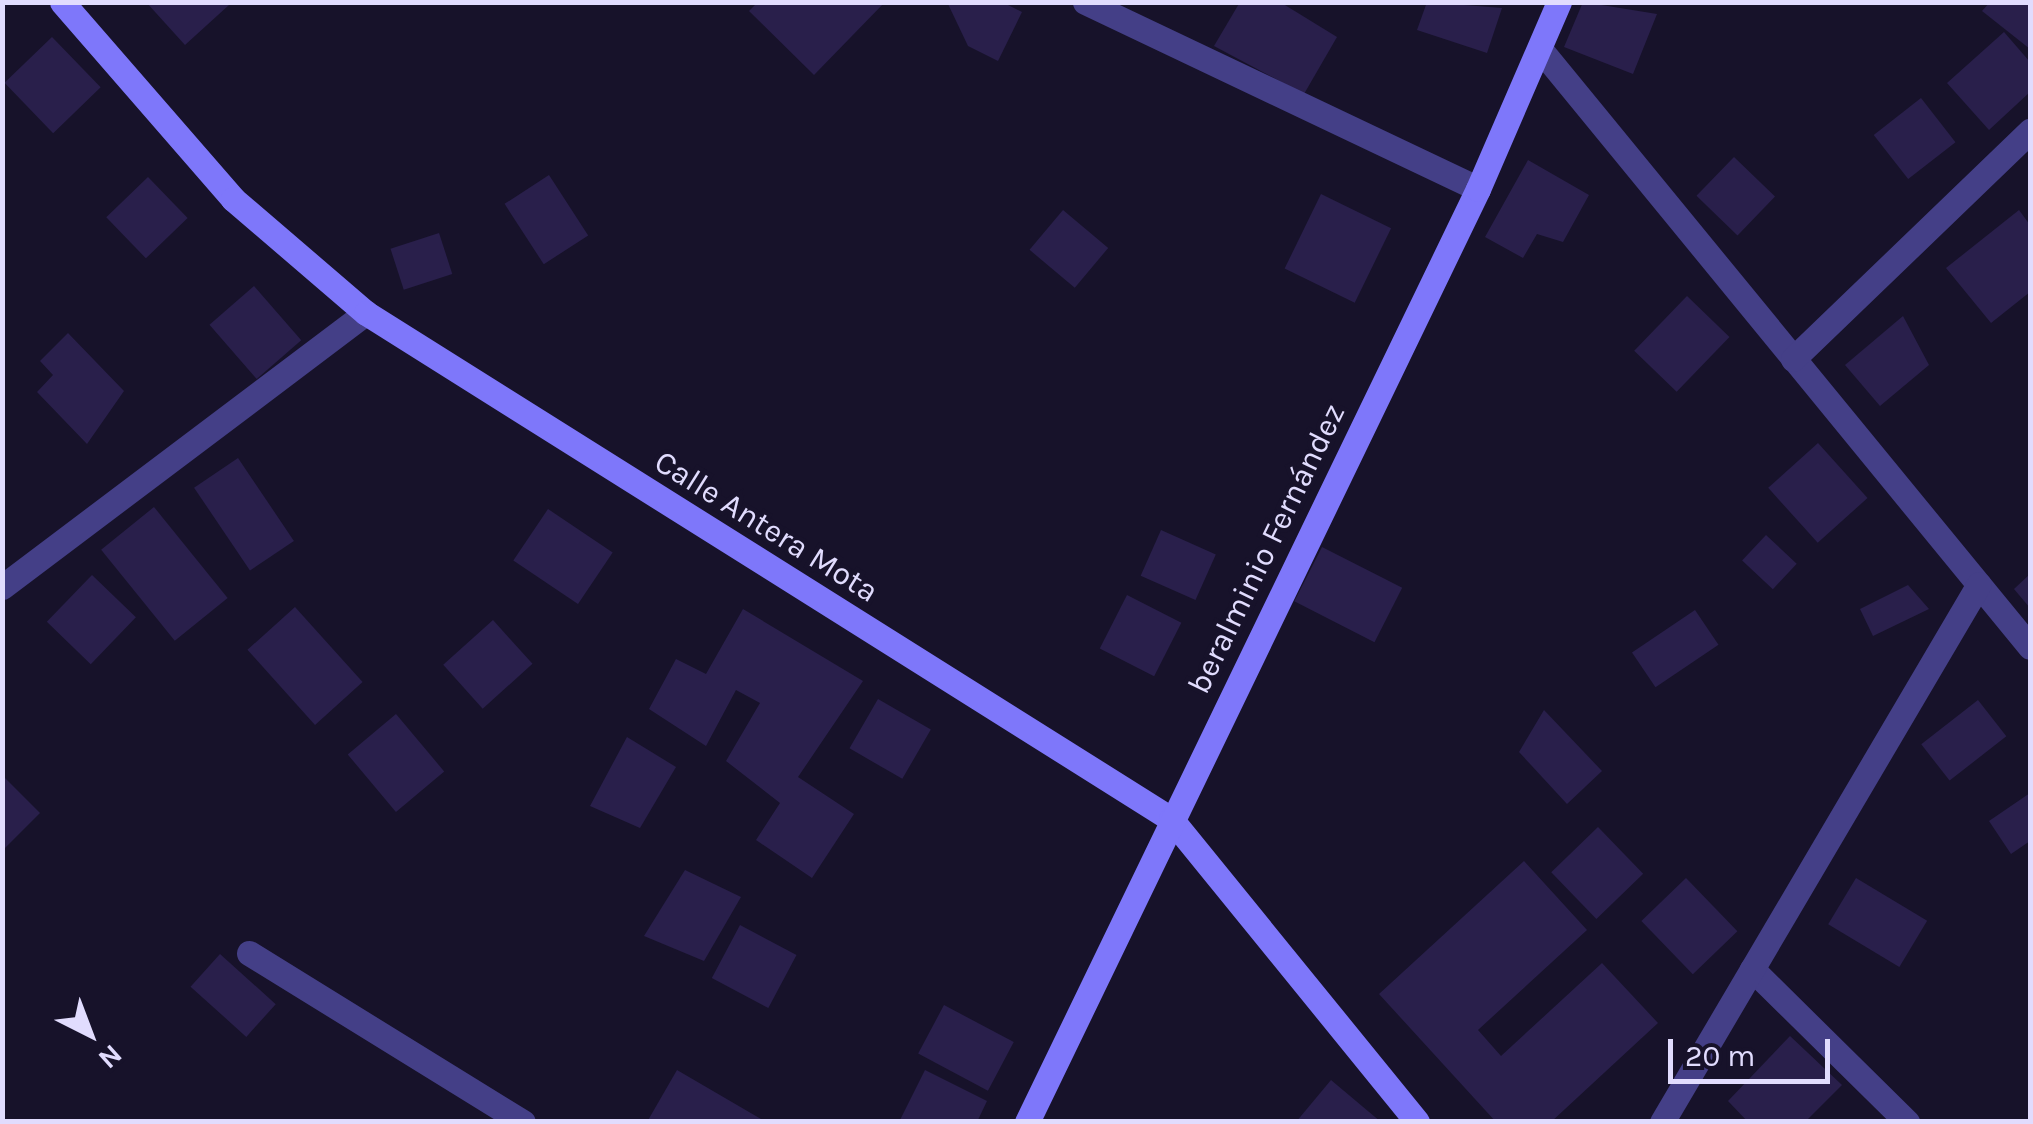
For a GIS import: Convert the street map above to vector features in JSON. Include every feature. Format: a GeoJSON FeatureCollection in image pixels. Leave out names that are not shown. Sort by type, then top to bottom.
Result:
{"type":"FeatureCollection","features":[{"type":"Feature","properties":{"kind":"main road","name":"Calle Antera Mota"},"geometry":{"type":"LineString","coordinates":[[62,2],[233,199],[366,313],[1171,818],[1417,1122]]}},
{"type":"Feature","properties":{"kind":"main road","name":"beralminio Fernández"},"geometry":{"type":"LineString","coordinates":[[1028,1122],[1171,818],[1478,189],[1559,2]]}},
{"type":"Feature","properties":{"kind":"street"},"geometry":{"type":"LineString","coordinates":[[1085,2],[1478,189]]}},
{"type":"Feature","properties":{"kind":"street"},"geometry":{"type":"LineString","coordinates":[[1540,48],[2030,647]]}},
{"type":"Feature","properties":{"kind":"street"},"geometry":{"type":"LineString","coordinates":[[1793,360],[2030,131]]}},
{"type":"Feature","properties":{"kind":"street"},"geometry":{"type":"LineString","coordinates":[[2,587],[366,313]]}},
{"type":"Feature","properties":{"kind":"street"},"geometry":{"type":"LineString","coordinates":[[1662,1122],[1980,584]]}},
{"type":"Feature","properties":{"kind":"street"},"geometry":{"type":"LineString","coordinates":[[249,953],[523,1122]]}},
{"type":"Feature","properties":{"kind":"street"},"geometry":{"type":"LineString","coordinates":[[1752,969],[1908,1122]]}},
{"type":"Feature","properties":{"kind":"building"},"geometry":{"type":"Polygon","coordinates":[[[146,2],[227,2],[229,5],[185,45],[146,2]]]}},
{"type":"Feature","properties":{"kind":"building"},"geometry":{"type":"Polygon","coordinates":[[[758,2],[885,2],[814,75],[749,11],[758,2]]]}},
{"type":"Feature","properties":{"kind":"building"},"geometry":{"type":"Polygon","coordinates":[[[1002,2],[1022,12],[998,61],[968,46],[948,4],[1002,2]]]}},
{"type":"Feature","properties":{"kind":"building"},"geometry":{"type":"Polygon","coordinates":[[[1240,2],[1280,2],[1337,37],[1304,94],[1214,46],[1240,2]]]}},
{"type":"Feature","properties":{"kind":"building"},"geometry":{"type":"Polygon","coordinates":[[[1427,2],[1502,8],[1487,53],[1417,30],[1427,2]]]}},
{"type":"Feature","properties":{"kind":"building"},"geometry":{"type":"Polygon","coordinates":[[[1583,2],[1657,14],[1633,74],[1564,47],[1583,2]]]}},
{"type":"Feature","properties":{"kind":"building"},"geometry":{"type":"Polygon","coordinates":[[[1990,2],[2030,2],[2030,49],[1982,11],[1990,2]]]}},
{"type":"Feature","properties":{"kind":"building"},"geometry":{"type":"Polygon","coordinates":[[[2004,32],[2030,62],[2030,92],[1989,130],[1947,83],[2004,32]]]}},
{"type":"Feature","properties":{"kind":"building"},"geometry":{"type":"Polygon","coordinates":[[[52,37],[101,87],[53,133],[5,83],[52,37]]]}},
{"type":"Feature","properties":{"kind":"building"},"geometry":{"type":"Polygon","coordinates":[[[1921,98],[1955,142],[1908,179],[1874,135],[1921,98]]]}},
{"type":"Feature","properties":{"kind":"building"},"geometry":{"type":"Polygon","coordinates":[[[1734,157],[1775,197],[1737,235],[1696,196],[1734,157]]]}},
{"type":"Feature","properties":{"kind":"building"},"geometry":{"type":"Polygon","coordinates":[[[1528,160],[1589,195],[1563,242],[1537,234],[1523,258],[1485,237],[1528,160]]]}},
{"type":"Feature","properties":{"kind":"building"},"geometry":{"type":"Polygon","coordinates":[[[549,175],[588,235],[544,264],[505,204],[549,175]]]}},
{"type":"Feature","properties":{"kind":"building"},"geometry":{"type":"Polygon","coordinates":[[[148,177],[188,218],[146,258],[106,217],[148,177]]]}},
{"type":"Feature","properties":{"kind":"building"},"geometry":{"type":"Polygon","coordinates":[[[1321,194],[1391,228],[1355,303],[1285,269],[1321,194]]]}},
{"type":"Feature","properties":{"kind":"building"},"geometry":{"type":"Polygon","coordinates":[[[1063,210],[1108,248],[1075,288],[1030,250],[1063,210]]]}},
{"type":"Feature","properties":{"kind":"building"},"geometry":{"type":"Polygon","coordinates":[[[2019,210],[2030,225],[2030,292],[1991,323],[1946,268],[2019,210]]]}},
{"type":"Feature","properties":{"kind":"building"},"geometry":{"type":"Polygon","coordinates":[[[439,233],[452,274],[404,290],[390,249],[439,233]]]}},
{"type":"Feature","properties":{"kind":"building"},"geometry":{"type":"Polygon","coordinates":[[[254,286],[301,340],[257,379],[209,325],[254,286]]]}},
{"type":"Feature","properties":{"kind":"building"},"geometry":{"type":"Polygon","coordinates":[[[1687,296],[1729,337],[1677,392],[1634,351],[1687,296]]]}},
{"type":"Feature","properties":{"kind":"building"},"geometry":{"type":"Polygon","coordinates":[[[1903,316],[1929,365],[1880,406],[1845,365],[1903,316]]]}},
{"type":"Feature","properties":{"kind":"building"},"geometry":{"type":"Polygon","coordinates":[[[68,333],[124,391],[87,444],[37,392],[53,375],[40,361],[68,333]]]}},
{"type":"Feature","properties":{"kind":"building"},"geometry":{"type":"Polygon","coordinates":[[[1818,443],[1868,498],[1818,543],[1768,488],[1818,443]]]}},
{"type":"Feature","properties":{"kind":"building"},"geometry":{"type":"Polygon","coordinates":[[[238,458],[294,541],[250,571],[194,488],[238,458]]]}},
{"type":"Feature","properties":{"kind":"building"},"geometry":{"type":"Polygon","coordinates":[[[154,507],[228,598],[175,641],[101,550],[154,507]]]}},
{"type":"Feature","properties":{"kind":"building"},"geometry":{"type":"Polygon","coordinates":[[[548,509],[613,553],[578,604],[513,560],[548,509]]]}},
{"type":"Feature","properties":{"kind":"building"},"geometry":{"type":"Polygon","coordinates":[[[1161,530],[1216,554],[1195,600],[1141,576],[1161,530]]]}},
{"type":"Feature","properties":{"kind":"building"},"geometry":{"type":"Polygon","coordinates":[[[1766,535],[1797,564],[1773,589],[1742,561],[1766,535]]]}},
{"type":"Feature","properties":{"kind":"building"},"geometry":{"type":"Polygon","coordinates":[[[1322,547],[1402,588],[1374,642],[1294,601],[1322,547]]]}},
{"type":"Feature","properties":{"kind":"building"},"geometry":{"type":"Polygon","coordinates":[[[2030,574],[2030,608],[2014,589],[2030,574]]]}},
{"type":"Feature","properties":{"kind":"building"},"geometry":{"type":"Polygon","coordinates":[[[92,575],[136,617],[91,664],[47,622],[92,575]]]}},
{"type":"Feature","properties":{"kind":"building"},"geometry":{"type":"Polygon","coordinates":[[[1908,585],[1929,609],[1873,636],[1860,609],[1908,585]]]}},
{"type":"Feature","properties":{"kind":"building"},"geometry":{"type":"Polygon","coordinates":[[[1127,595],[1181,623],[1154,676],[1100,648],[1127,595]]]}},
{"type":"Feature","properties":{"kind":"building"},"geometry":{"type":"Polygon","coordinates":[[[295,607],[363,682],[315,725],[247,650],[295,607]]]}},
{"type":"Feature","properties":{"kind":"building"},"geometry":{"type":"Polygon","coordinates":[[[743,609],[863,681],[798,777],[854,814],[812,878],[756,840],[780,803],[726,761],[760,703],[736,690],[706,746],[649,709],[676,659],[706,674],[743,609]]]}},
{"type":"Feature","properties":{"kind":"building"},"geometry":{"type":"Polygon","coordinates":[[[1695,610],[1718,645],[1655,687],[1632,652],[1695,610]]]}},
{"type":"Feature","properties":{"kind":"building"},"geometry":{"type":"Polygon","coordinates":[[[493,620],[532,664],[483,709],[443,665],[493,620]]]}},
{"type":"Feature","properties":{"kind":"building"},"geometry":{"type":"Polygon","coordinates":[[[878,699],[931,730],[902,779],[850,748],[878,699]]]}},
{"type":"Feature","properties":{"kind":"building"},"geometry":{"type":"Polygon","coordinates":[[[1978,700],[2006,736],[1950,781],[1921,744],[1978,700]]]}},
{"type":"Feature","properties":{"kind":"building"},"geometry":{"type":"Polygon","coordinates":[[[1544,710],[1602,771],[1567,804],[1519,752],[1544,710]]]}},
{"type":"Feature","properties":{"kind":"building"},"geometry":{"type":"Polygon","coordinates":[[[396,714],[444,771],[396,812],[348,754],[396,714]]]}},
{"type":"Feature","properties":{"kind":"building"},"geometry":{"type":"Polygon","coordinates":[[[627,737],[676,767],[640,828],[590,806],[627,737]]]}},
{"type":"Feature","properties":{"kind":"building"},"geometry":{"type":"Polygon","coordinates":[[[2,775],[40,813],[2,851],[2,775]]]}},
{"type":"Feature","properties":{"kind":"building"},"geometry":{"type":"Polygon","coordinates":[[[2030,793],[2030,841],[2011,854],[1989,821],[2030,793]]]}},
{"type":"Feature","properties":{"kind":"building"},"geometry":{"type":"Polygon","coordinates":[[[1598,827],[1643,874],[1596,919],[1551,872],[1598,827]]]}},
{"type":"Feature","properties":{"kind":"building"},"geometry":{"type":"Polygon","coordinates":[[[1524,861],[1587,930],[1478,1030],[1501,1056],[1602,963],[1658,1023],[1551,1122],[1496,1122],[1379,994],[1524,861]]]}},
{"type":"Feature","properties":{"kind":"building"},"geometry":{"type":"Polygon","coordinates":[[[685,870],[741,897],[704,961],[644,936],[685,870]]]}},
{"type":"Feature","properties":{"kind":"building"},"geometry":{"type":"Polygon","coordinates":[[[1686,878],[1737,931],[1693,974],[1641,921],[1686,878]]]}},
{"type":"Feature","properties":{"kind":"building"},"geometry":{"type":"Polygon","coordinates":[[[1856,878],[1927,921],[1899,967],[1828,924],[1856,878]]]}},
{"type":"Feature","properties":{"kind":"building"},"geometry":{"type":"Polygon","coordinates":[[[740,925],[797,955],[768,1008],[712,978],[740,925]]]}},
{"type":"Feature","properties":{"kind":"building"},"geometry":{"type":"Polygon","coordinates":[[[220,954],[276,1004],[246,1037],[191,987],[220,954]]]}},
{"type":"Feature","properties":{"kind":"building"},"geometry":{"type":"Polygon","coordinates":[[[944,1005],[1014,1042],[988,1091],[918,1054],[944,1005]]]}},
{"type":"Feature","properties":{"kind":"building"},"geometry":{"type":"Polygon","coordinates":[[[1790,1036],[1842,1085],[1805,1122],[1748,1122],[1728,1101],[1790,1036]]]}},
{"type":"Feature","properties":{"kind":"building"},"geometry":{"type":"Polygon","coordinates":[[[677,1070],[766,1122],[647,1122],[677,1070]]]}},
{"type":"Feature","properties":{"kind":"building"},"geometry":{"type":"Polygon","coordinates":[[[925,1070],[987,1101],[977,1122],[899,1122],[925,1070]]]}},
{"type":"Feature","properties":{"kind":"building"},"geometry":{"type":"Polygon","coordinates":[[[1331,1080],[1381,1122],[1296,1122],[1331,1080]]]}}]}
